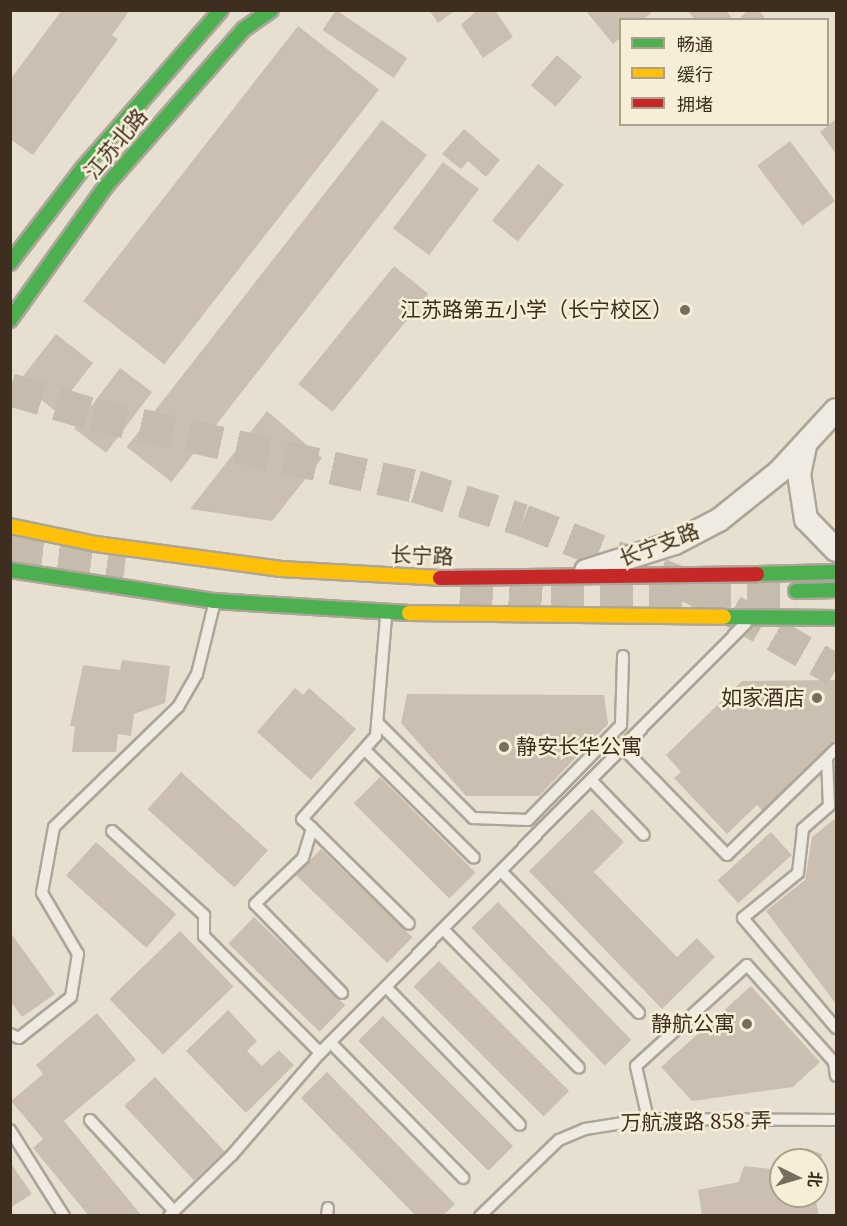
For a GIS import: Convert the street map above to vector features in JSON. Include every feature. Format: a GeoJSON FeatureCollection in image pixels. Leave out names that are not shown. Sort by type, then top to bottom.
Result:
{"type":"FeatureCollection","features":[{"type":"Feature","properties":{"kind":"main road","name":"江苏北路"},"geometry":{"type":"LineString","coordinates":[[10,263],[84,167],[221,10]]}},
{"type":"Feature","properties":{"kind":"main road","name":"江苏北路"},"geometry":{"type":"LineString","coordinates":[[10,320],[106,186],[244,29],[271,10]]}},
{"type":"Feature","properties":{"kind":"main road","name":"长宁路"},"geometry":{"type":"LineString","coordinates":[[10,525],[96,544],[281,569],[557,580],[837,572]]}},
{"type":"Feature","properties":{"kind":"main road"},"geometry":{"type":"LineString","coordinates":[[10,570],[214,601],[386,613],[837,618]]}},
{"type":"Feature","properties":{"kind":"main road"},"geometry":{"type":"LineString","coordinates":[[796,591],[837,590]]}},
{"type":"Feature","properties":{"kind":"street","name":"长宁支路"},"geometry":{"type":"LineString","coordinates":[[557,580],[675,543],[719,520],[806,446],[837,410]]}},
{"type":"Feature","properties":{"kind":"street","name":"长宁支路"},"geometry":{"type":"LineString","coordinates":[[806,446],[799,474],[806,519],[837,550]]}},
{"type":"Feature","properties":{"kind":"lane"},"geometry":{"type":"LineString","coordinates":[[10,1034],[19,1038],[71,997],[78,954],[42,893],[54,827],[178,707],[197,674],[214,601]]}},
{"type":"Feature","properties":{"kind":"lane"},"geometry":{"type":"LineString","coordinates":[[386,613],[376,736],[302,819],[409,924]]}},
{"type":"Feature","properties":{"kind":"lane"},"geometry":{"type":"LineString","coordinates":[[90,1120],[171,1213],[232,1155],[320,1053],[753,617]]}},
{"type":"Feature","properties":{"kind":"lane"},"geometry":{"type":"LineString","coordinates":[[377,722],[473,818],[528,820],[621,725],[623,656]]}},
{"type":"Feature","properties":{"kind":"lane"},"geometry":{"type":"LineString","coordinates":[[621,725],[633,738]]}},
{"type":"Feature","properties":{"kind":"lane"},"geometry":{"type":"LineString","coordinates":[[623,747],[727,855],[837,749]]}},
{"type":"Feature","properties":{"kind":"lane"},"geometry":{"type":"LineString","coordinates":[[365,750],[474,858]]}},
{"type":"Feature","properties":{"kind":"lane"},"geometry":{"type":"LineString","coordinates":[[827,759],[829,806],[803,829],[798,873],[743,918],[837,1028]]}},
{"type":"Feature","properties":{"kind":"lane"},"geometry":{"type":"LineString","coordinates":[[591,780],[644,835]]}},
{"type":"Feature","properties":{"kind":"lane"},"geometry":{"type":"LineString","coordinates":[[312,828],[303,858],[255,904],[342,993]]}},
{"type":"Feature","properties":{"kind":"lane"},"geometry":{"type":"LineString","coordinates":[[112,831],[204,915],[204,936],[320,1053]]}},
{"type":"Feature","properties":{"kind":"lane"},"geometry":{"type":"LineString","coordinates":[[501,871],[639,1013]]}},
{"type":"Feature","properties":{"kind":"lane"},"geometry":{"type":"LineString","coordinates":[[443,929],[579,1068]]}},
{"type":"Feature","properties":{"kind":"lane"},"geometry":{"type":"LineString","coordinates":[[648,1119],[636,1066],[747,966],[834,1062],[837,1076]]}},
{"type":"Feature","properties":{"kind":"lane"},"geometry":{"type":"LineString","coordinates":[[386,987],[520,1125]]}},
{"type":"Feature","properties":{"kind":"lane"},"geometry":{"type":"LineString","coordinates":[[331,1043],[463,1178]]}},
{"type":"Feature","properties":{"kind":"lane","name":"万航渡路 858 弄"},"geometry":{"type":"LineString","coordinates":[[480,1215],[559,1140],[585,1129],[648,1119],[837,1120]]}},
{"type":"Feature","properties":{"kind":"lane"},"geometry":{"type":"LineString","coordinates":[[10,1130],[64,1215]]}},
{"type":"Feature","properties":{"kind":"building"},"geometry":{"type":"Polygon","coordinates":[[[62,10],[130,10],[112,35],[118,39],[33,155],[10,139],[10,80],[62,10]]]}},
{"type":"Feature","properties":{"kind":"building"},"geometry":{"type":"Polygon","coordinates":[[[336,10],[407,58],[394,78],[323,30],[336,10]]]}},
{"type":"Feature","properties":{"kind":"building"},"geometry":{"type":"Polygon","coordinates":[[[429,10],[456,10],[438,23],[429,10]]]}},
{"type":"Feature","properties":{"kind":"building"},"geometry":{"type":"Polygon","coordinates":[[[477,10],[495,10],[513,37],[483,58],[461,25],[477,10]]]}},
{"type":"Feature","properties":{"kind":"building"},"geometry":{"type":"Polygon","coordinates":[[[585,10],[649,10],[651,13],[645,18],[619,18],[619,39],[613,44],[585,10]]]}},
{"type":"Feature","properties":{"kind":"building"},"geometry":{"type":"Polygon","coordinates":[[[687,10],[726,10],[732,18],[693,18],[687,10]]]}},
{"type":"Feature","properties":{"kind":"building"},"geometry":{"type":"Polygon","coordinates":[[[748,10],[759,10],[765,18],[740,18],[748,10]]]}},
{"type":"Feature","properties":{"kind":"building"},"geometry":{"type":"Polygon","coordinates":[[[298,26],[379,89],[164,364],[83,301],[298,26]]]}},
{"type":"Feature","properties":{"kind":"building"},"geometry":{"type":"Polygon","coordinates":[[[557,55],[582,77],[556,107],[531,85],[557,55]]]}},
{"type":"Feature","properties":{"kind":"building"},"geometry":{"type":"Polygon","coordinates":[[[836,119],[836,154],[820,132],[836,119]]]}},
{"type":"Feature","properties":{"kind":"building"},"geometry":{"type":"Polygon","coordinates":[[[382,120],[427,155],[171,482],[127,447],[382,120]]]}},
{"type":"Feature","properties":{"kind":"building"},"geometry":{"type":"Polygon","coordinates":[[[464,129],[500,160],[486,177],[468,161],[461,169],[442,154],[464,129]]]}},
{"type":"Feature","properties":{"kind":"building"},"geometry":{"type":"Polygon","coordinates":[[[790,141],[835,201],[802,226],[757,166],[790,141]]]}},
{"type":"Feature","properties":{"kind":"building"},"geometry":{"type":"Polygon","coordinates":[[[443,162],[479,189],[429,255],[393,228],[443,162]]]}},
{"type":"Feature","properties":{"kind":"building"},"geometry":{"type":"Polygon","coordinates":[[[538,164],[564,185],[518,241],[492,221],[538,164]]]}},
{"type":"Feature","properties":{"kind":"building"},"geometry":{"type":"Polygon","coordinates":[[[394,266],[428,294],[333,412],[298,384],[394,266]]]}},
{"type":"Feature","properties":{"kind":"building"},"geometry":{"type":"Polygon","coordinates":[[[56,334],[93,363],[55,411],[18,382],[56,334]]]}},
{"type":"Feature","properties":{"kind":"building"},"geometry":{"type":"Polygon","coordinates":[[[120,368],[152,392],[106,453],[74,429],[120,368]]]}},
{"type":"Feature","properties":{"kind":"building"},"geometry":{"type":"Polygon","coordinates":[[[267,411],[322,458],[272,521],[190,509],[267,411]]]}},
{"type":"Feature","properties":{"kind":"building"},"geometry":{"type":"Polygon","coordinates":[[[122,660],[170,666],[165,703],[134,714],[131,736],[118,734],[116,752],[72,752],[75,726],[70,726],[83,665],[120,670],[122,660]]]}},
{"type":"Feature","properties":{"kind":"building"},"geometry":{"type":"Polygon","coordinates":[[[836,680],[836,741],[763,811],[757,805],[727,834],[674,778],[681,772],[666,755],[742,681],[836,680]]]}},
{"type":"Feature","properties":{"kind":"building"},"geometry":{"type":"Polygon","coordinates":[[[295,688],[303,695],[309,688],[356,729],[311,780],[257,732],[295,688]]]}},
{"type":"Feature","properties":{"kind":"building","name":"静安长华公寓"},"geometry":{"type":"Polygon","coordinates":[[[407,694],[604,695],[608,724],[539,796],[466,796],[401,723],[407,694]]]}},
{"type":"Feature","properties":{"kind":"building"},"geometry":{"type":"Polygon","coordinates":[[[181,772],[268,850],[234,887],[148,809],[181,772]]]}},
{"type":"Feature","properties":{"kind":"building"},"geometry":{"type":"Polygon","coordinates":[[[380,777],[475,872],[449,899],[354,803],[380,777]]]}},
{"type":"Feature","properties":{"kind":"building"},"geometry":{"type":"Polygon","coordinates":[[[592,809],[624,842],[594,872],[677,957],[697,938],[715,957],[662,1009],[529,871],[592,809]]]}},
{"type":"Feature","properties":{"kind":"building"},"geometry":{"type":"Polygon","coordinates":[[[836,818],[836,1004],[766,911],[805,880],[812,837],[836,818]]]}},
{"type":"Feature","properties":{"kind":"building"},"geometry":{"type":"Polygon","coordinates":[[[771,832],[792,855],[738,903],[717,880],[771,832]]]}},
{"type":"Feature","properties":{"kind":"building"},"geometry":{"type":"Polygon","coordinates":[[[96,842],[176,914],[146,948],[66,875],[96,842]]]}},
{"type":"Feature","properties":{"kind":"building"},"geometry":{"type":"Polygon","coordinates":[[[321,849],[412,937],[387,963],[296,875],[321,849]]]}},
{"type":"Feature","properties":{"kind":"building"},"geometry":{"type":"Polygon","coordinates":[[[498,902],[631,1040],[605,1066],[471,928],[498,902]]]}},
{"type":"Feature","properties":{"kind":"building"},"geometry":{"type":"Polygon","coordinates":[[[254,917],[345,1005],[320,1032],[228,944],[254,917]]]}},
{"type":"Feature","properties":{"kind":"building"},"geometry":{"type":"Polygon","coordinates":[[[180,931],[233,986],[163,1054],[110,999],[180,931]]]}},
{"type":"Feature","properties":{"kind":"building"},"geometry":{"type":"Polygon","coordinates":[[[10,932],[55,994],[22,1017],[10,1001],[10,932]]]}},
{"type":"Feature","properties":{"kind":"building"},"geometry":{"type":"Polygon","coordinates":[[[439,961],[569,1091],[544,1117],[414,986],[439,961]]]}},
{"type":"Feature","properties":{"kind":"building","name":"静航公寓"},"geometry":{"type":"Polygon","coordinates":[[[751,986],[820,1062],[793,1087],[692,1101],[661,1067],[751,986]]]}},
{"type":"Feature","properties":{"kind":"building"},"geometry":{"type":"Polygon","coordinates":[[[228,1010],[257,1041],[247,1051],[262,1066],[279,1050],[294,1065],[246,1113],[186,1051],[228,1010]]]}},
{"type":"Feature","properties":{"kind":"building"},"geometry":{"type":"Polygon","coordinates":[[[97,1013],[136,1060],[64,1121],[142,1216],[89,1216],[33,1148],[43,1139],[11,1101],[43,1074],[36,1065],[97,1013]]]}},
{"type":"Feature","properties":{"kind":"building"},"geometry":{"type":"Polygon","coordinates":[[[383,1016],[513,1146],[488,1171],[358,1041],[383,1016]]]}},
{"type":"Feature","properties":{"kind":"building"},"geometry":{"type":"Polygon","coordinates":[[[327,1072],[455,1204],[443,1216],[416,1216],[301,1098],[327,1072]]]}},
{"type":"Feature","properties":{"kind":"building"},"geometry":{"type":"Polygon","coordinates":[[[155,1077],[225,1152],[194,1180],[124,1106],[155,1077]]]}},
{"type":"Feature","properties":{"kind":"building"},"geometry":{"type":"Polygon","coordinates":[[[10,1162],[32,1194],[10,1208],[10,1162]]]}},
{"type":"Feature","properties":{"kind":"building"},"geometry":{"type":"Polygon","coordinates":[[[744,1166],[769,1169],[769,1208],[817,1208],[819,1216],[702,1216],[698,1190],[739,1182],[744,1166]]]}},
{"type":"Feature","properties":{"kind":"tunnel"},"geometry":{"type":"LineString","coordinates":[[10,389],[93,414],[416,486],[523,520],[690,586],[836,670]]}},
{"type":"Feature","properties":{"kind":"tunnel"},"geometry":{"type":"LineString","coordinates":[[10,549],[125,563]]}},
{"type":"Feature","properties":{"kind":"tunnel"},"geometry":{"type":"LineString","coordinates":[[460,592],[551,599],[796,591]]}},
{"type":"Feature","properties":{"kind":"traffic: fast"},"geometry":{"type":"LineString","coordinates":[[10,263],[84,167],[221,10]]}},
{"type":"Feature","properties":{"kind":"traffic: fast"},"geometry":{"type":"LineString","coordinates":[[10,320],[106,186],[244,29],[271,10]]}},
{"type":"Feature","properties":{"kind":"traffic: fast"},"geometry":{"type":"LineString","coordinates":[[10,570],[214,601],[409,613]]}},
{"type":"Feature","properties":{"kind":"traffic: fast"},"geometry":{"type":"LineString","coordinates":[[757,574],[836,572]]}},
{"type":"Feature","properties":{"kind":"traffic: fast"},"geometry":{"type":"LineString","coordinates":[[796,591],[836,590]]}},
{"type":"Feature","properties":{"kind":"traffic: fast"},"geometry":{"type":"LineString","coordinates":[[724,617],[836,618]]}},
{"type":"Feature","properties":{"kind":"traffic: slow"},"geometry":{"type":"LineString","coordinates":[[10,526],[96,544],[281,569],[440,578]]}},
{"type":"Feature","properties":{"kind":"traffic: slow"},"geometry":{"type":"LineString","coordinates":[[409,613],[724,617]]}},
{"type":"Feature","properties":{"kind":"traffic: jam"},"geometry":{"type":"LineString","coordinates":[[440,578],[757,574]]}},
{"type":"Feature","properties":{"kind":"place","name":"江苏路第五小学（长宁校区）"},"geometry":{"type":"Point","coordinates":[685,310]}},
{"type":"Feature","properties":{"kind":"place","name":"如家酒店"},"geometry":{"type":"Point","coordinates":[817,698]}},
{"type":"Feature","properties":{"kind":"place","name":"静安长华公寓"},"geometry":{"type":"Point","coordinates":[504,747]}},
{"type":"Feature","properties":{"kind":"place","name":"静航公寓"},"geometry":{"type":"Point","coordinates":[747,1024]}}]}
